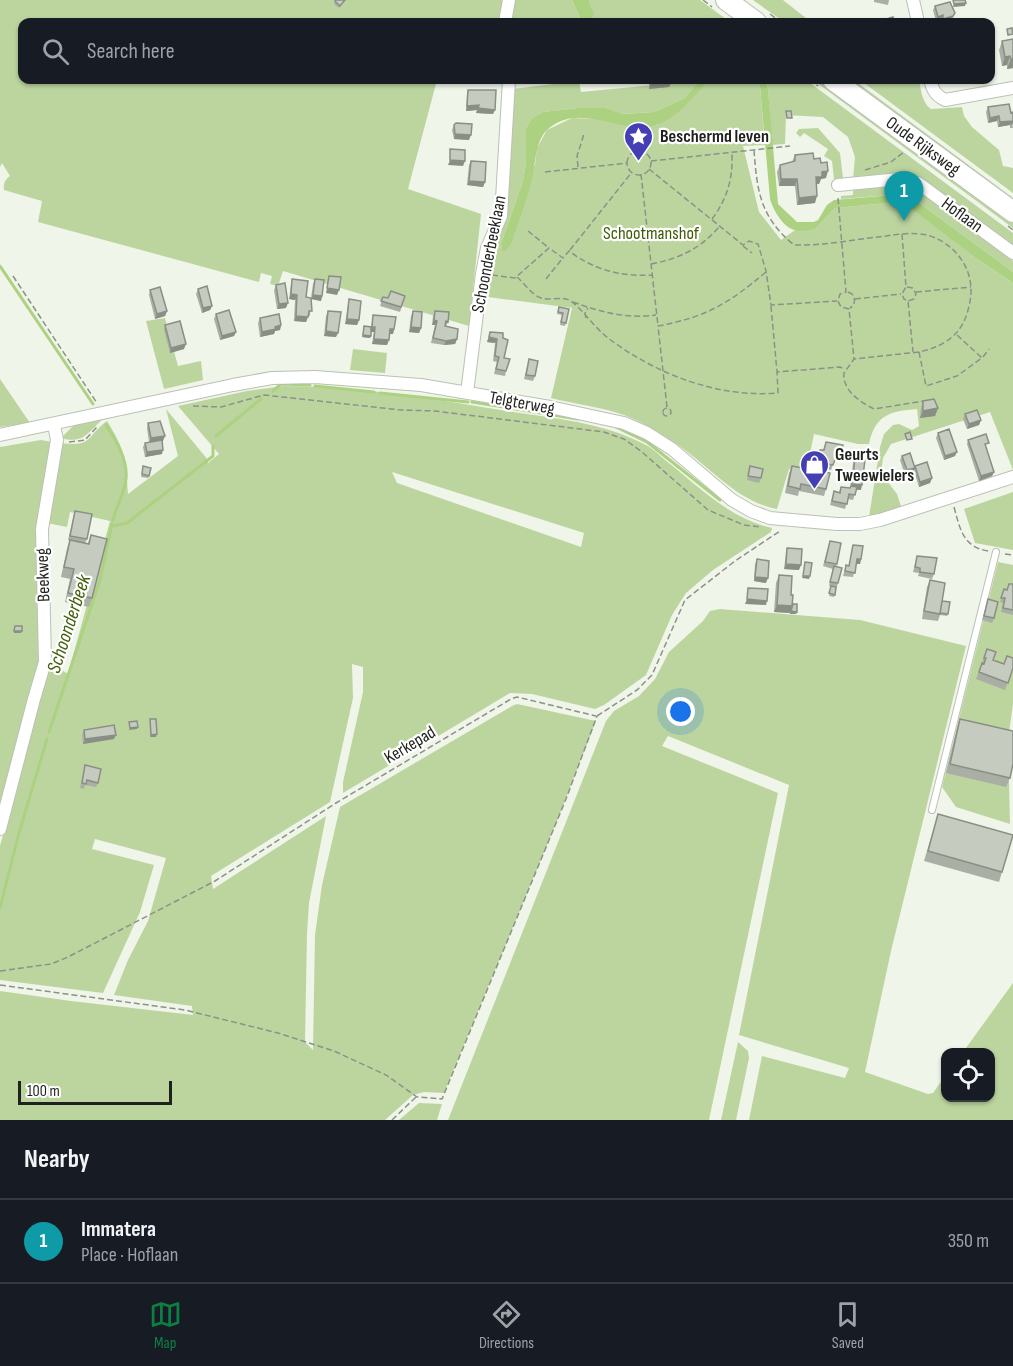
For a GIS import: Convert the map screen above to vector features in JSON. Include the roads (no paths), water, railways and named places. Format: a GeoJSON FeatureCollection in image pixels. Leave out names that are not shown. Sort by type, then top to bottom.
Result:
{"type":"FeatureCollection","features":[{"type":"Feature","properties":{"kind":"main road"},"geometry":{"type":"LineString","coordinates":[[726,0],[751,18]]}},
{"type":"Feature","properties":{"kind":"main road","name":"Oude Rijksweg"},"geometry":{"type":"LineString","coordinates":[[837,84],[1013,212]]}},
{"type":"Feature","properties":{"kind":"street"},"geometry":{"type":"LineString","coordinates":[[506,18],[509,0]]}},
{"type":"Feature","properties":{"kind":"street"},"geometry":{"type":"LineString","coordinates":[[913,0],[917,18]]}},
{"type":"Feature","properties":{"kind":"street","name":"Schoonderbeeklaan"},"geometry":{"type":"LineString","coordinates":[[467,393],[482,274],[487,248],[501,216],[509,84]]}},
{"type":"Feature","properties":{"kind":"street"},"geometry":{"type":"LineString","coordinates":[[931,84],[937,96],[945,100],[1013,88]]}},
{"type":"Feature","properties":{"kind":"street","name":"Hoflaan"},"geometry":{"type":"LineString","coordinates":[[838,189],[900,179],[918,183],[1013,253]]}},
{"type":"Feature","properties":{"kind":"street","name":"Telgterweg"},"geometry":{"type":"LineString","coordinates":[[0,435],[54,424],[103,418],[272,378],[315,377],[421,385],[550,407],[624,423],[647,433],[672,449],[732,500],[751,511],[787,521],[860,524],[880,520],[1013,477]]}},
{"type":"Feature","properties":{"kind":"street","name":"Beekweg"},"geometry":{"type":"LineString","coordinates":[[0,829],[45,662],[42,529],[57,440],[54,424]]}},
{"type":"Feature","properties":{"kind":"lane"},"geometry":{"type":"LineString","coordinates":[[932,810],[996,552]]}},
{"type":"Feature","properties":{"kind":"waterway","name":"Schoonderbeek"},"geometry":{"type":"LineString","coordinates":[[0,266],[93,404]]}},
{"type":"Feature","properties":{"kind":"waterway"},"geometry":{"type":"LineString","coordinates":[[273,391],[281,384],[310,385]]}},
{"type":"Feature","properties":{"kind":"waterway"},"geometry":{"type":"LineString","coordinates":[[315,386],[374,392]]}},
{"type":"Feature","properties":{"kind":"waterway"},"geometry":{"type":"LineString","coordinates":[[380,393],[468,402]]}},
{"type":"Feature","properties":{"kind":"waterway"},"geometry":{"type":"LineString","coordinates":[[216,436],[261,399]]}},
{"type":"Feature","properties":{"kind":"waterway"},"geometry":{"type":"LineString","coordinates":[[472,402],[578,419]]}},
{"type":"Feature","properties":{"kind":"waterway","name":"Schoonderbeek"},"geometry":{"type":"LineString","coordinates":[[106,425],[121,450],[126,472],[124,489],[113,520]]}},
{"type":"Feature","properties":{"kind":"waterway"},"geometry":{"type":"LineString","coordinates":[[616,427],[647,442],[720,500]]}},
{"type":"Feature","properties":{"kind":"waterway"},"geometry":{"type":"LineString","coordinates":[[112,526],[127,523],[213,456],[213,446]]}},
{"type":"Feature","properties":{"kind":"waterway","name":"Schoonderbeek"},"geometry":{"type":"LineString","coordinates":[[49,732],[100,580],[112,524]]}},
{"type":"Feature","properties":{"kind":"waterway","name":"Schoonderbeek"},"geometry":{"type":"LineString","coordinates":[[0,908],[47,739]]}},
{"type":"Feature","properties":{"kind":"place","name":"Beschermd leven"},"geometry":{"type":"Point","coordinates":[639,162]}},
{"type":"Feature","properties":{"kind":"place","name":"Immatera"},"geometry":{"type":"Point","coordinates":[904,221]}},
{"type":"Feature","properties":{"kind":"place","name":"Geurts Tweewielers"},"geometry":{"type":"Point","coordinates":[814,490]}},
{"type":"Feature","properties":{"kind":"park label","name":"Schootmanshof"},"geometry":{"type":"Point","coordinates":[651,233]}}]}
